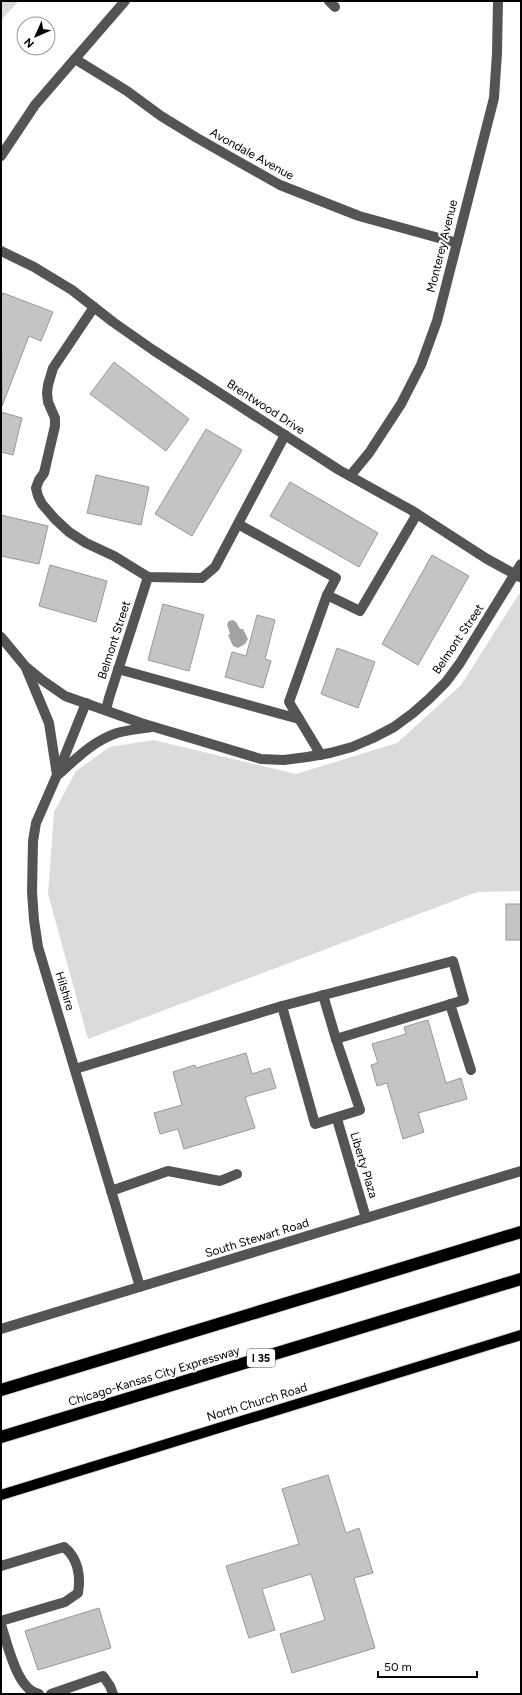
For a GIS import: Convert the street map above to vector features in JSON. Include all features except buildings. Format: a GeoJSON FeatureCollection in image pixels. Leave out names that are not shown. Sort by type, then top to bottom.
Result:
{"type":"FeatureCollection","features":[{"type":"Feature","properties":{"kind":"highway"},"geometry":{"type":"LineString","coordinates":[[1,1390],[521,1232]]}},
{"type":"Feature","properties":{"kind":"highway","name":"Chicago-Kansas City Expressway"},"geometry":{"type":"LineString","coordinates":[[1,1437],[521,1279]]}},
{"type":"Feature","properties":{"kind":"main road","name":"North Church Road"},"geometry":{"type":"LineString","coordinates":[[1,1495],[521,1335]]}},
{"type":"Feature","properties":{"kind":"street"},"geometry":{"type":"LineString","coordinates":[[1,156],[35,105],[125,1]]}},
{"type":"Feature","properties":{"kind":"street","name":"Monterey Avenue"},"geometry":{"type":"LineString","coordinates":[[350,476],[386,429],[401,404],[421,364],[437,321],[494,98],[498,1]]}},
{"type":"Feature","properties":{"kind":"street","name":"Avondale Avenue"},"geometry":{"type":"LineString","coordinates":[[75,59],[127,91],[161,116],[280,185],[359,216],[456,243]]}},
{"type":"Feature","properties":{"kind":"street","name":"Brentwood Drive"},"geometry":{"type":"LineString","coordinates":[[1,251],[34,267],[72,290],[94,308],[153,350],[285,435],[350,476],[417,514],[487,559],[518,576]]}},
{"type":"Feature","properties":{"kind":"street"},"geometry":{"type":"LineString","coordinates":[[94,308],[53,368],[50,376],[47,393],[48,402],[55,418],[55,426],[44,473],[36,488],[38,496],[55,519],[86,543],[114,556],[148,577],[202,578],[215,567],[285,435]]}},
{"type":"Feature","properties":{"kind":"street"},"geometry":{"type":"LineString","coordinates":[[327,595],[360,611],[417,514]]}},
{"type":"Feature","properties":{"kind":"street"},"geometry":{"type":"LineString","coordinates":[[238,524],[336,578],[327,595],[289,702],[321,755]]}},
{"type":"Feature","properties":{"kind":"street","name":"Belmont Street"},"geometry":{"type":"LineString","coordinates":[[1,637],[25,666],[42,680],[66,696],[154,727],[261,759],[284,760],[321,755],[352,747],[373,738],[394,727],[430,698],[446,682],[460,663],[518,576],[521,564]]}},
{"type":"Feature","properties":{"kind":"street","name":"Belmont Street"},"geometry":{"type":"LineString","coordinates":[[106,710],[148,577]]}},
{"type":"Feature","properties":{"kind":"street"},"geometry":{"type":"LineString","coordinates":[[25,666],[49,723],[57,776]]}},
{"type":"Feature","properties":{"kind":"street"},"geometry":{"type":"LineString","coordinates":[[118,669],[300,719]]}},
{"type":"Feature","properties":{"kind":"street","name":"Hilshire"},"geometry":{"type":"LineString","coordinates":[[86,703],[57,776],[36,823],[33,842],[33,906],[38,947],[140,1288]]}},
{"type":"Feature","properties":{"kind":"street","name":"Belmont Street"},"geometry":{"type":"LineString","coordinates":[[57,776],[86,750],[102,740],[118,733],[154,727]]}},
{"type":"Feature","properties":{"kind":"street"},"geometry":{"type":"LineString","coordinates":[[75,1069],[282,1006],[453,961],[464,1000],[336,1039]]}},
{"type":"Feature","properties":{"kind":"street"},"geometry":{"type":"LineString","coordinates":[[282,1006],[315,1124],[337,1119],[360,1110],[323,995]]}},
{"type":"Feature","properties":{"kind":"street"},"geometry":{"type":"LineString","coordinates":[[450,1004],[471,1070]]}},
{"type":"Feature","properties":{"kind":"street","name":"Liberty Plaza"},"geometry":{"type":"LineString","coordinates":[[337,1119],[366,1218]]}},
{"type":"Feature","properties":{"kind":"street","name":"South Stewart Road"},"geometry":{"type":"LineString","coordinates":[[1,1329],[521,1171]]}},
{"type":"Feature","properties":{"kind":"street"},"geometry":{"type":"LineString","coordinates":[[111,1192],[168,1172],[220,1181],[237,1174]]}},
{"type":"Feature","properties":{"kind":"street"},"geometry":{"type":"LineString","coordinates":[[1,1566],[64,1547],[72,1554],[80,1579],[78,1593],[65,1602],[1,1621]]}},
{"type":"Feature","properties":{"kind":"street"},"geometry":{"type":"LineString","coordinates":[[1,1626],[21,1680],[32,1692],[39,1694]]}},
{"type":"Feature","properties":{"kind":"street"},"geometry":{"type":"LineString","coordinates":[[51,1694],[103,1676],[110,1686],[113,1694]]}},
{"type":"Feature","properties":{"kind":"shaded area"},"geometry":{"type":"Polygon","coordinates":[[[1,1],[19,1],[1,20],[1,1]]]}},
{"type":"Feature","properties":{"kind":"shaded area"},"geometry":{"type":"Polygon","coordinates":[[[519,594],[521,594],[521,891],[477,892],[88,1039],[48,894],[54,812],[76,771],[110,747],[153,740],[296,774],[397,743],[461,685],[519,594]]]}},
{"type":"Feature","properties":{"kind":"shaded area"},"geometry":{"type":"Polygon","coordinates":[[[233,620],[240,629],[243,629],[248,639],[245,644],[238,648],[233,646],[228,635],[230,634],[227,624],[229,621],[233,620]]]}}]}
